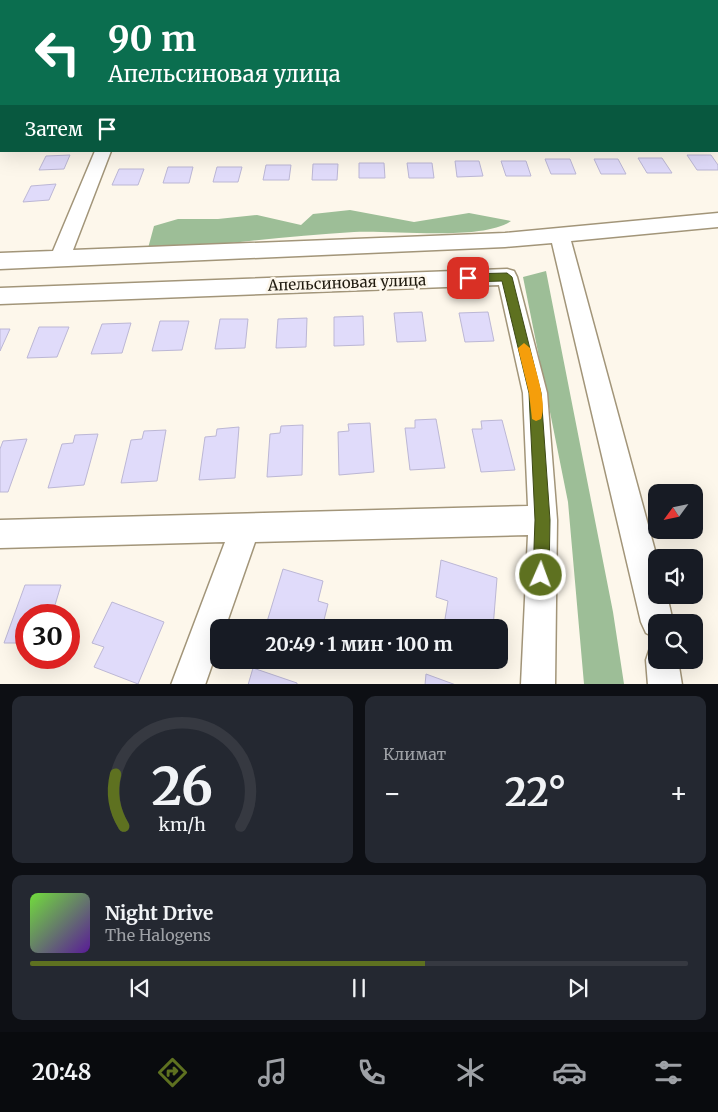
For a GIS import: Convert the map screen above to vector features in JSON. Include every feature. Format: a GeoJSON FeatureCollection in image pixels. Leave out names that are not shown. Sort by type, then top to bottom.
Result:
{"type":"FeatureCollection","features":[{"type":"Feature","properties":{"kind":"street"},"geometry":{"type":"LineString","coordinates":[[60,258],[104,152]]}},
{"type":"Feature","properties":{"kind":"street"},"geometry":{"type":"LineString","coordinates":[[0,261],[506,240],[718,220]]}},
{"type":"Feature","properties":{"kind":"street"},"geometry":{"type":"LineString","coordinates":[[560,235],[656,614]]}},
{"type":"Feature","properties":{"kind":"street","name":"Апельсиновая улица"},"geometry":{"type":"LineString","coordinates":[[0,296],[507,277],[535,393],[543,520],[538,684]]}},
{"type":"Feature","properties":{"kind":"street"},"geometry":{"type":"LineString","coordinates":[[0,534],[543,520]]}},
{"type":"Feature","properties":{"kind":"street"},"geometry":{"type":"LineString","coordinates":[[188,684],[245,528]]}},
{"type":"Feature","properties":{"kind":"street"},"geometry":{"type":"LineString","coordinates":[[663,669],[665,684]]}},
{"type":"Feature","properties":{"kind":"green space"},"geometry":{"type":"Polygon","coordinates":[[[350,210],[414,222],[469,213],[511,221],[498,227],[459,233],[354,232],[276,238],[147,252],[154,226],[178,219],[218,219],[257,215],[301,225],[313,214],[350,210]]]}},
{"type":"Feature","properties":{"kind":"green space"},"geometry":{"type":"Polygon","coordinates":[[[546,271],[613,612],[624,684],[584,684],[568,502],[523,277],[546,271]]]}},
{"type":"Feature","properties":{"kind":"building"},"geometry":{"type":"Polygon","coordinates":[[[70,155],[64,169],[39,170],[46,156],[70,155]]]}},
{"type":"Feature","properties":{"kind":"building"},"geometry":{"type":"Polygon","coordinates":[[[687,155],[711,155],[718,165],[718,170],[697,170],[687,155]]]}},
{"type":"Feature","properties":{"kind":"building"},"geometry":{"type":"Polygon","coordinates":[[[638,158],[662,158],[672,173],[647,173],[638,158]]]}},
{"type":"Feature","properties":{"kind":"building"},"geometry":{"type":"Polygon","coordinates":[[[545,159],[570,159],[576,174],[551,174],[545,159]]]}},
{"type":"Feature","properties":{"kind":"building"},"geometry":{"type":"Polygon","coordinates":[[[594,159],[618,159],[626,174],[601,174],[594,159]]]}},
{"type":"Feature","properties":{"kind":"building"},"geometry":{"type":"Polygon","coordinates":[[[455,161],[479,161],[483,176],[457,177],[455,161]]]}},
{"type":"Feature","properties":{"kind":"building"},"geometry":{"type":"Polygon","coordinates":[[[501,161],[526,161],[531,176],[506,176],[501,161]]]}},
{"type":"Feature","properties":{"kind":"building"},"geometry":{"type":"Polygon","coordinates":[[[359,163],[384,163],[385,178],[359,178],[359,163]]]}},
{"type":"Feature","properties":{"kind":"building"},"geometry":{"type":"Polygon","coordinates":[[[407,163],[432,163],[434,178],[409,178],[407,163]]]}},
{"type":"Feature","properties":{"kind":"building"},"geometry":{"type":"Polygon","coordinates":[[[313,164],[338,164],[337,180],[312,180],[313,164]]]}},
{"type":"Feature","properties":{"kind":"building"},"geometry":{"type":"Polygon","coordinates":[[[266,165],[291,165],[289,180],[263,180],[266,165]]]}},
{"type":"Feature","properties":{"kind":"building"},"geometry":{"type":"Polygon","coordinates":[[[168,167],[193,167],[189,183],[163,183],[168,167]]]}},
{"type":"Feature","properties":{"kind":"building"},"geometry":{"type":"Polygon","coordinates":[[[217,167],[242,167],[238,182],[213,182],[217,167]]]}},
{"type":"Feature","properties":{"kind":"building"},"geometry":{"type":"Polygon","coordinates":[[[119,169],[144,169],[138,185],[112,185],[119,169]]]}},
{"type":"Feature","properties":{"kind":"building"},"geometry":{"type":"Polygon","coordinates":[[[56,184],[49,200],[23,202],[31,186],[56,184]]]}},
{"type":"Feature","properties":{"kind":"building"},"geometry":{"type":"Polygon","coordinates":[[[422,312],[426,341],[397,342],[394,313],[422,312]]]}},
{"type":"Feature","properties":{"kind":"building"},"geometry":{"type":"Polygon","coordinates":[[[488,312],[494,341],[465,342],[459,313],[488,312]]]}},
{"type":"Feature","properties":{"kind":"building"},"geometry":{"type":"Polygon","coordinates":[[[363,316],[364,345],[334,346],[334,317],[363,316]]]}},
{"type":"Feature","properties":{"kind":"building"},"geometry":{"type":"Polygon","coordinates":[[[307,318],[306,347],[276,348],[278,319],[307,318]]]}},
{"type":"Feature","properties":{"kind":"building"},"geometry":{"type":"Polygon","coordinates":[[[220,319],[248,319],[245,348],[215,349],[220,319]]]}},
{"type":"Feature","properties":{"kind":"building"},"geometry":{"type":"Polygon","coordinates":[[[160,321],[189,321],[182,350],[152,351],[160,321]]]}},
{"type":"Feature","properties":{"kind":"building"},"geometry":{"type":"Polygon","coordinates":[[[131,323],[122,353],[91,354],[102,324],[131,323]]]}},
{"type":"Feature","properties":{"kind":"building"},"geometry":{"type":"Polygon","coordinates":[[[39,327],[69,327],[57,357],[27,358],[39,327]]]}},
{"type":"Feature","properties":{"kind":"building"},"geometry":{"type":"Polygon","coordinates":[[[0,329],[10,329],[0,351],[0,329]]]}},
{"type":"Feature","properties":{"kind":"building"},"geometry":{"type":"Polygon","coordinates":[[[436,419],[445,468],[410,470],[405,428],[415,428],[415,420],[436,419]]]}},
{"type":"Feature","properties":{"kind":"building"},"geometry":{"type":"Polygon","coordinates":[[[502,420],[515,470],[481,472],[472,429],[482,429],[481,421],[502,420]]]}},
{"type":"Feature","properties":{"kind":"building"},"geometry":{"type":"Polygon","coordinates":[[[370,423],[374,472],[339,475],[338,432],[349,431],[348,424],[370,423]]]}},
{"type":"Feature","properties":{"kind":"building"},"geometry":{"type":"Polygon","coordinates":[[[303,425],[302,475],[267,477],[270,434],[280,433],[281,426],[303,425]]]}},
{"type":"Feature","properties":{"kind":"building"},"geometry":{"type":"Polygon","coordinates":[[[239,427],[235,478],[199,480],[205,437],[216,436],[217,429],[239,427]]]}},
{"type":"Feature","properties":{"kind":"building"},"geometry":{"type":"Polygon","coordinates":[[[166,430],[157,481],[121,483],[131,440],[142,439],[144,431],[166,430]]]}},
{"type":"Feature","properties":{"kind":"building"},"geometry":{"type":"Polygon","coordinates":[[[98,434],[84,485],[48,488],[62,444],[73,443],[75,435],[98,434]]]}},
{"type":"Feature","properties":{"kind":"building"},"geometry":{"type":"Polygon","coordinates":[[[27,439],[8,492],[0,492],[0,449],[3,441],[27,439]]]}},
{"type":"Feature","properties":{"kind":"building"},"geometry":{"type":"Polygon","coordinates":[[[441,560],[497,578],[494,619],[445,619],[448,601],[436,597],[441,560]]]}},
{"type":"Feature","properties":{"kind":"building"},"geometry":{"type":"Polygon","coordinates":[[[283,569],[323,581],[318,601],[328,604],[324,619],[268,619],[283,569]]]}},
{"type":"Feature","properties":{"kind":"building"},"geometry":{"type":"Polygon","coordinates":[[[25,585],[61,585],[55,604],[18,604],[25,585]]]}},
{"type":"Feature","properties":{"kind":"building"},"geometry":{"type":"Polygon","coordinates":[[[112,602],[164,622],[138,684],[94,667],[104,647],[92,643],[112,602]]]}},
{"type":"Feature","properties":{"kind":"building"},"geometry":{"type":"Polygon","coordinates":[[[15,613],[15,643],[4,643],[15,613]]]}},
{"type":"Feature","properties":{"kind":"building"},"geometry":{"type":"Polygon","coordinates":[[[253,669],[256,669],[297,684],[248,684],[253,669]]]}},
{"type":"Feature","properties":{"kind":"building"},"geometry":{"type":"Polygon","coordinates":[[[426,674],[453,684],[425,684],[426,674]]]}},
{"type":"Feature","properties":{"kind":"slow traffic"},"geometry":{"type":"LineString","coordinates":[[524,348],[535,393],[536,415]]}},
{"type":"Feature","properties":{"kind":"route"},"geometry":{"type":"LineString","coordinates":[[468,278],[507,277],[535,393],[543,520],[541,575]]}}]}
